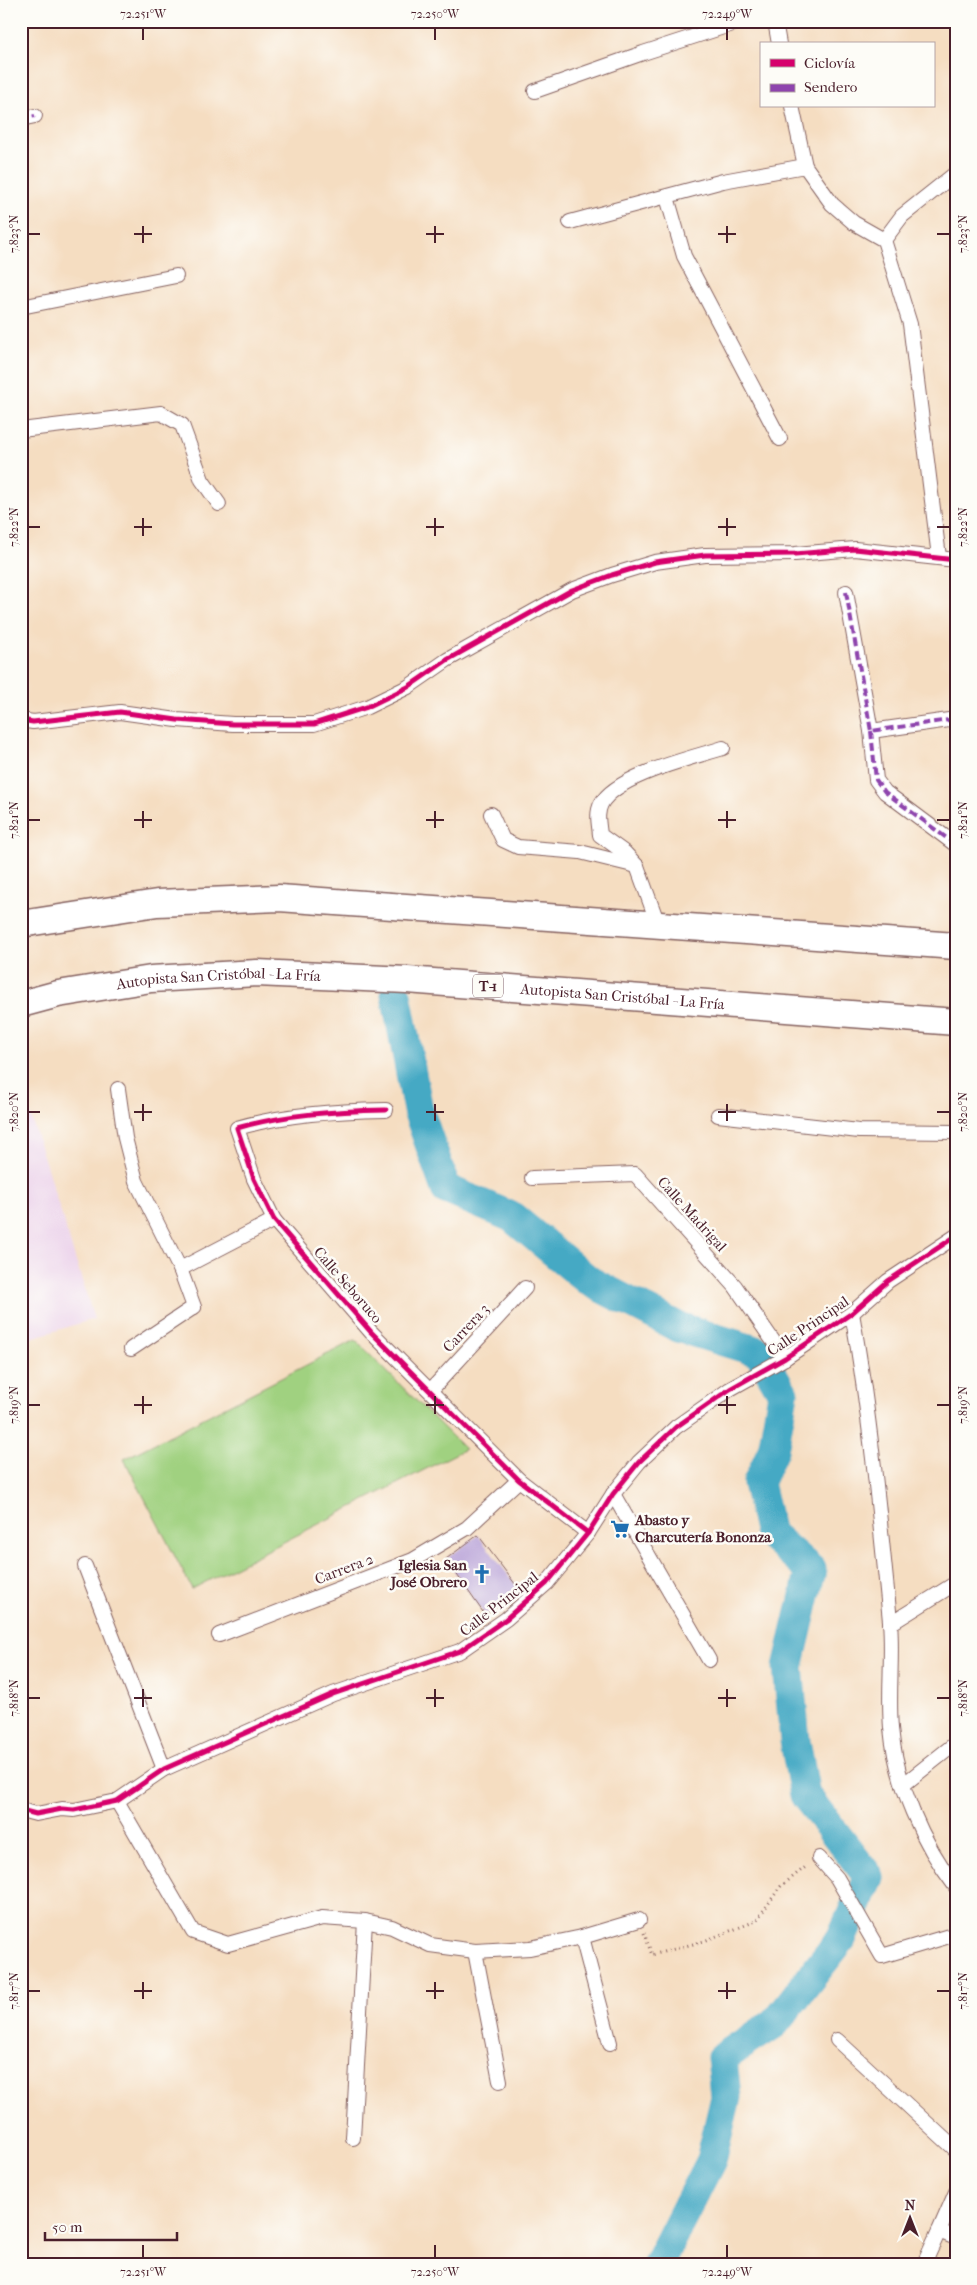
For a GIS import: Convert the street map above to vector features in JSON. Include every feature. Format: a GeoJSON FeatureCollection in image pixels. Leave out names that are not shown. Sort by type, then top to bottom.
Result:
{"type":"FeatureCollection","features":[{"type":"Feature","properties":{"kind":"highway"},"geometry":{"type":"LineString","coordinates":[[21,924],[157,903],[279,898],[956,946]]}},
{"type":"Feature","properties":{"kind":"highway","name":"Autopista San Cristóbal - La Fría"},"geometry":{"type":"LineString","coordinates":[[21,1004],[67,992],[151,979],[257,973],[407,980],[956,1022]]}},
{"type":"Feature","properties":{"kind":"street"},"geometry":{"type":"LineString","coordinates":[[535,91],[742,21]]}},
{"type":"Feature","properties":{"kind":"street"},"geometry":{"type":"LineString","coordinates":[[774,21],[779,42]]}},
{"type":"Feature","properties":{"kind":"street"},"geometry":{"type":"LineString","coordinates":[[792,108],[805,166],[832,204],[854,222],[884,240],[910,324],[939,557]]}},
{"type":"Feature","properties":{"kind":"street"},"geometry":{"type":"LineString","coordinates":[[570,222],[740,177],[805,166]]}},
{"type":"Feature","properties":{"kind":"street"},"geometry":{"type":"LineString","coordinates":[[884,240],[902,216],[956,173]]}},
{"type":"Feature","properties":{"kind":"street"},"geometry":{"type":"LineString","coordinates":[[667,197],[684,256],[780,439]]}},
{"type":"Feature","properties":{"kind":"street"},"geometry":{"type":"LineString","coordinates":[[21,307],[176,276]]}},
{"type":"Feature","properties":{"kind":"street"},"geometry":{"type":"LineString","coordinates":[[21,430],[161,413],[182,425],[202,480],[219,504]]}},
{"type":"Feature","properties":{"kind":"street"},"geometry":{"type":"LineString","coordinates":[[21,720],[33,722],[120,712],[177,720],[233,724],[314,724],[367,707],[408,687],[447,660],[572,590],[655,562],[705,555],[795,554],[855,549],[956,560]]}},
{"type":"Feature","properties":{"kind":"street"},"geometry":{"type":"LineString","coordinates":[[846,592],[872,731],[876,780],[885,792],[956,845]]}},
{"type":"Feature","properties":{"kind":"street"},"geometry":{"type":"LineString","coordinates":[[872,731],[956,719]]}},
{"type":"Feature","properties":{"kind":"street"},"geometry":{"type":"LineString","coordinates":[[658,924],[637,866],[625,853],[600,835],[598,815],[607,796],[639,775],[724,748]]}},
{"type":"Feature","properties":{"kind":"street"},"geometry":{"type":"LineString","coordinates":[[491,814],[503,840],[518,847],[580,852],[637,866]]}},
{"type":"Feature","properties":{"kind":"street"},"geometry":{"type":"LineString","coordinates":[[118,1089],[125,1138],[136,1181],[180,1269],[194,1308],[130,1349]]}},
{"type":"Feature","properties":{"kind":"street","name":"Calle Seboruco"},"geometry":{"type":"LineString","coordinates":[[386,1110],[302,1114],[265,1120],[237,1128],[254,1179],[274,1220],[371,1332],[519,1480],[588,1533]]}},
{"type":"Feature","properties":{"kind":"street"},"geometry":{"type":"LineString","coordinates":[[718,1115],[859,1131],[956,1132]]}},
{"type":"Feature","properties":{"kind":"street","name":"Calle Madrigal"},"geometry":{"type":"LineString","coordinates":[[532,1178],[635,1174],[735,1286],[785,1358]]}},
{"type":"Feature","properties":{"kind":"street"},"geometry":{"type":"LineString","coordinates":[[180,1269],[274,1220]]}},
{"type":"Feature","properties":{"kind":"street","name":"Calle Principal"},"geometry":{"type":"LineString","coordinates":[[21,1810],[36,1814],[62,1809],[74,1810],[117,1801],[164,1769],[333,1694],[460,1650],[506,1619],[547,1583],[588,1533],[613,1494],[639,1462],[676,1428],[730,1388],[785,1358],[852,1313],[888,1280],[956,1236]]}},
{"type":"Feature","properties":{"kind":"street","name":"Carrera 3"},"geometry":{"type":"LineString","coordinates":[[431,1390],[525,1288]]}},
{"type":"Feature","properties":{"kind":"street"},"geometry":{"type":"LineString","coordinates":[[852,1313],[862,1371],[890,1624],[891,1728],[903,1785],[924,1838],[956,1887]]}},
{"type":"Feature","properties":{"kind":"street","name":"Carrera 2"},"geometry":{"type":"LineString","coordinates":[[219,1635],[413,1560],[467,1528],[519,1480]]}},
{"type":"Feature","properties":{"kind":"street"},"geometry":{"type":"LineString","coordinates":[[613,1494],[709,1660]]}},
{"type":"Feature","properties":{"kind":"street"},"geometry":{"type":"LineString","coordinates":[[85,1566],[164,1769]]}},
{"type":"Feature","properties":{"kind":"street"},"geometry":{"type":"LineString","coordinates":[[890,1624],[956,1583]]}},
{"type":"Feature","properties":{"kind":"street"},"geometry":{"type":"LineString","coordinates":[[903,1785],[956,1743]]}},
{"type":"Feature","properties":{"kind":"street"},"geometry":{"type":"LineString","coordinates":[[117,1801],[193,1932],[228,1944],[322,1918],[365,1921],[392,1928],[430,1945],[475,1951],[530,1948],[582,1937],[639,1920]]}},
{"type":"Feature","properties":{"kind":"street"},"geometry":{"type":"LineString","coordinates":[[819,1858],[837,1878],[882,1956],[956,1934]]}},
{"type":"Feature","properties":{"kind":"street"},"geometry":{"type":"LineString","coordinates":[[353,2138],[365,1921]]}},
{"type":"Feature","properties":{"kind":"street"},"geometry":{"type":"LineString","coordinates":[[582,1937],[610,2042]]}},
{"type":"Feature","properties":{"kind":"street"},"geometry":{"type":"LineString","coordinates":[[475,1951],[500,2081]]}},
{"type":"Feature","properties":{"kind":"street"},"geometry":{"type":"LineString","coordinates":[[837,2040],[956,2150]]}},
{"type":"Feature","properties":{"kind":"street"},"geometry":{"type":"LineString","coordinates":[[924,2264],[956,2192]]}},
{"type":"Feature","properties":{"kind":"street"},"geometry":{"type":"LineString","coordinates":[[939,2231],[956,2238]]}},
{"type":"Feature","properties":{"kind":"path"},"geometry":{"type":"LineString","coordinates":[[639,1920],[652,1955],[704,1941],[756,1921],[781,1886],[798,1871],[819,1858]]}},
{"type":"Feature","properties":{"kind":"shaded area"},"geometry":{"type":"Polygon","coordinates":[[[21,1085],[94,1319],[21,1341],[21,1085]]]}},
{"type":"Feature","properties":{"kind":"green space"},"geometry":{"type":"Polygon","coordinates":[[[355,1340],[465,1449],[192,1589],[124,1459],[355,1340]]]}},
{"type":"Feature","properties":{"kind":"building","name":"Iglesia San José Obrero"},"geometry":{"type":"Polygon","coordinates":[[[478,1535],[519,1589],[485,1615],[446,1559],[478,1535]]]}},
{"type":"Feature","properties":{"kind":"waterway"},"geometry":{"type":"LineString","coordinates":[[396,995],[418,1110],[446,1189],[512,1217],[589,1281],[678,1327],[759,1352],[783,1393],[773,1450],[758,1483],[770,1534],[811,1570],[788,1667],[795,1741],[805,1795],[869,1877],[841,1939],[775,2023],[722,2058],[726,2097],[711,2160],[658,2264]]}},
{"type":"Feature","properties":{"kind":"marked path"},"geometry":{"type":"LineString","coordinates":[[21,119],[35,116]]}},
{"type":"Feature","properties":{"kind":"marked path"},"geometry":{"type":"LineString","coordinates":[[846,592],[871,731],[956,719]]}},
{"type":"Feature","properties":{"kind":"marked path"},"geometry":{"type":"LineString","coordinates":[[871,731],[876,780],[885,792],[956,845]]}},
{"type":"Feature","properties":{"kind":"cycle path"},"geometry":{"type":"LineString","coordinates":[[21,720],[33,722],[120,712],[177,720],[233,724],[314,724],[367,707],[408,687],[447,660],[572,590],[655,562],[705,555],[795,554],[855,549],[956,560]]}},
{"type":"Feature","properties":{"kind":"cycle path"},"geometry":{"type":"LineString","coordinates":[[386,1110],[311,1114],[274,1119],[237,1128],[254,1179],[274,1220],[371,1332],[519,1480],[588,1533]]}},
{"type":"Feature","properties":{"kind":"cycle path"},"geometry":{"type":"LineString","coordinates":[[21,1810],[36,1814],[62,1809],[74,1810],[117,1801],[164,1769],[333,1694],[460,1651],[506,1619],[547,1583],[588,1533],[613,1494],[639,1462],[676,1427],[730,1389],[785,1358],[852,1313],[888,1281],[956,1236]]}},
{"type":"Feature","properties":{"kind":"place","name":"Abasto y Charcutería Bononza"},"geometry":{"type":"Point","coordinates":[620,1529]}},
{"type":"Feature","properties":{"kind":"place","name":"Iglesia San José Obrero"},"geometry":{"type":"Point","coordinates":[482,1574]}}]}
